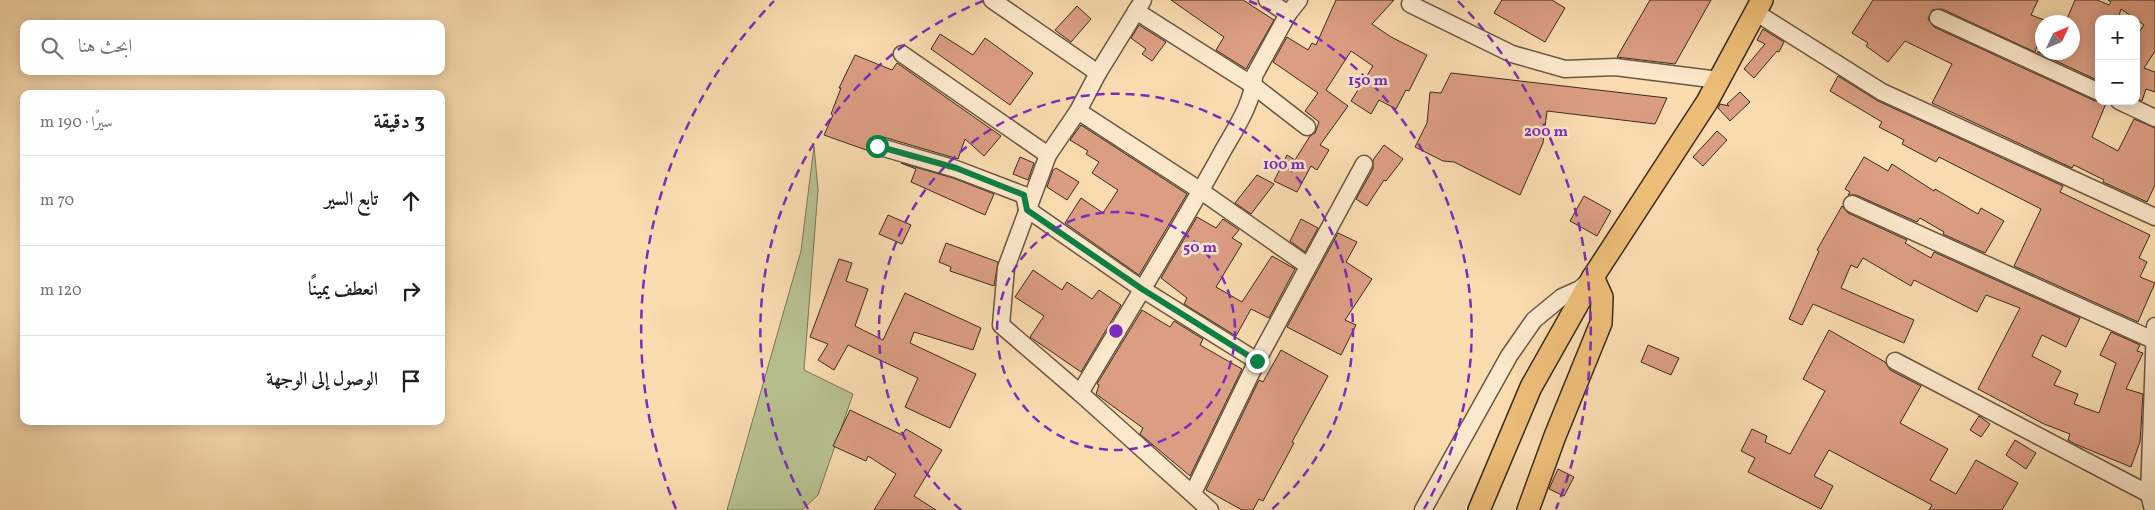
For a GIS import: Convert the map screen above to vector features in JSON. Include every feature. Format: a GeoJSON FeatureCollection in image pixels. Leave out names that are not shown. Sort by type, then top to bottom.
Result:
{"type":"FeatureCollection","features":[{"type":"Feature","properties":{"kind":"main road"},"geometry":{"type":"LineString","coordinates":[[1479,510],[1531,387],[1593,277],[1707,102],[1759,6]]}},
{"type":"Feature","properties":{"kind":"main road"},"geometry":{"type":"LineString","coordinates":[[1528,510],[1554,436],[1600,323],[1602,297],[1593,277]]}},
{"type":"Feature","properties":{"kind":"street"},"geometry":{"type":"LineString","coordinates":[[992,0],[1098,73]]}},
{"type":"Feature","properties":{"kind":"street"},"geometry":{"type":"LineString","coordinates":[[1267,0],[1288,14]]}},
{"type":"Feature","properties":{"kind":"street"},"geometry":{"type":"LineString","coordinates":[[1080,393],[1201,190],[1242,116],[1254,86],[1254,76],[1288,14],[1299,0]]}},
{"type":"Feature","properties":{"kind":"street"},"geometry":{"type":"LineString","coordinates":[[1410,4],[1512,54],[1566,69],[1615,67],[1719,80]]}},
{"type":"Feature","properties":{"kind":"street"},"geometry":{"type":"LineString","coordinates":[[1210,510],[1080,393],[1001,326],[1006,268],[1048,156],[1078,111],[1098,73],[1139,6],[1254,86],[1307,127]]}},
{"type":"Feature","properties":{"kind":"street"},"geometry":{"type":"LineString","coordinates":[[1759,6],[1882,92],[2155,217]]}},
{"type":"Feature","properties":{"kind":"street"},"geometry":{"type":"LineString","coordinates":[[1938,18],[2095,90]]}},
{"type":"Feature","properties":{"kind":"street"},"geometry":{"type":"LineString","coordinates":[[902,54],[1048,156]]}},
{"type":"Feature","properties":{"kind":"street"},"geometry":{"type":"LineString","coordinates":[[2127,105],[2155,118]]}},
{"type":"Feature","properties":{"kind":"street"},"geometry":{"type":"LineString","coordinates":[[1078,111],[1201,190],[1308,266]]}},
{"type":"Feature","properties":{"kind":"street"},"geometry":{"type":"LineString","coordinates":[[877,146],[956,168],[1024,195],[1027,210],[1142,289],[1257,361]]}},
{"type":"Feature","properties":{"kind":"street"},"geometry":{"type":"LineString","coordinates":[[1193,493],[1257,361],[1364,164]]}},
{"type":"Feature","properties":{"kind":"street"},"geometry":{"type":"LineString","coordinates":[[1852,204],[2154,333],[2153,510]]}},
{"type":"Feature","properties":{"kind":"street"},"geometry":{"type":"LineString","coordinates":[[1423,510],[1509,356],[1534,320],[1562,297],[1580,289],[1593,277]]}},
{"type":"Feature","properties":{"kind":"street"},"geometry":{"type":"LineString","coordinates":[[1895,360],[2152,493]]}},
{"type":"Feature","properties":{"kind":"green space"},"geometry":{"type":"Polygon","coordinates":[[[814,146],[818,190],[804,370],[853,394],[818,495],[802,510],[727,510],[801,251],[814,146]]]}},
{"type":"Feature","properties":{"kind":"building"},"geometry":{"type":"Polygon","coordinates":[[[1171,0],[1243,0],[1274,20],[1246,69],[1216,50],[1224,37],[1171,0]]]}},
{"type":"Feature","properties":{"kind":"building"},"geometry":{"type":"Polygon","coordinates":[[[1336,0],[1394,0],[1372,24],[1391,37],[1427,55],[1409,91],[1406,90],[1396,109],[1379,100],[1371,114],[1351,101],[1373,66],[1351,51],[1326,90],[1348,106],[1320,145],[1329,150],[1317,170],[1311,166],[1297,192],[1274,181],[1287,155],[1295,160],[1310,136],[1315,133],[1319,122],[1305,111],[1318,93],[1273,62],[1287,37],[1308,50],[1312,43],[1316,45],[1336,0]]]}},
{"type":"Feature","properties":{"kind":"building"},"geometry":{"type":"Polygon","coordinates":[[[1502,0],[1552,0],[1565,8],[1545,42],[1494,13],[1502,0]]]}},
{"type":"Feature","properties":{"kind":"building"},"geometry":{"type":"Polygon","coordinates":[[[1650,0],[1711,0],[1675,64],[1617,57],[1650,0]]]}},
{"type":"Feature","properties":{"kind":"building"},"geometry":{"type":"Polygon","coordinates":[[[1873,0],[2038,0],[2031,15],[2035,16],[2035,52],[1942,9],[1932,10],[1928,19],[1934,27],[2095,101],[2095,105],[2105,105],[2092,137],[2118,151],[2134,119],[2155,128],[2155,185],[2147,202],[2103,182],[2104,180],[2074,165],[2072,168],[1932,103],[1952,64],[1905,41],[1888,62],[1866,46],[1868,43],[1852,33],[1873,0]]]}},
{"type":"Feature","properties":{"kind":"building"},"geometry":{"type":"Polygon","coordinates":[[[2075,0],[2097,0],[2109,5],[2111,2],[2108,0],[2155,0],[2155,51],[2144,68],[2155,72],[2155,92],[2146,89],[2142,101],[2140,100],[2140,30],[2144,25],[2140,22],[2140,15],[2130,15],[2121,9],[2119,15],[2095,15],[2095,79],[2054,60],[2080,60],[2080,15],[2069,15],[2075,0]]]}},
{"type":"Feature","properties":{"kind":"building"},"geometry":{"type":"Polygon","coordinates":[[[1077,6],[1091,19],[1071,42],[1055,30],[1077,6]]]}},
{"type":"Feature","properties":{"kind":"building"},"geometry":{"type":"Polygon","coordinates":[[[1139,25],[1166,42],[1152,61],[1142,54],[1146,49],[1131,38],[1139,25]]]}},
{"type":"Feature","properties":{"kind":"building"},"geometry":{"type":"Polygon","coordinates":[[[1763,29],[1784,42],[1779,52],[1777,51],[1754,78],[1744,69],[1765,44],[1757,40],[1763,29]]]}},
{"type":"Feature","properties":{"kind":"building"},"geometry":{"type":"Polygon","coordinates":[[[940,34],[973,55],[985,38],[1033,73],[1010,105],[931,49],[940,34]]]}},
{"type":"Feature","properties":{"kind":"building"},"geometry":{"type":"Polygon","coordinates":[[[855,55],[892,70],[897,63],[1001,136],[984,156],[965,139],[958,159],[880,136],[870,139],[867,144],[869,151],[824,135],[833,115],[831,114],[841,88],[839,88],[855,55]]]}},
{"type":"Feature","properties":{"kind":"building"},"geometry":{"type":"Polygon","coordinates":[[[1451,73],[1667,98],[1655,124],[1547,111],[1543,143],[1520,195],[1454,162],[1443,161],[1415,147],[1427,123],[1430,92],[1441,93],[1451,73]]]}},
{"type":"Feature","properties":{"kind":"building"},"geometry":{"type":"Polygon","coordinates":[[[1838,76],[1878,101],[2063,186],[2060,192],[2150,235],[2139,258],[2147,262],[2140,277],[2155,283],[2138,322],[2014,266],[2041,209],[1939,157],[1936,162],[1902,144],[1904,140],[1879,127],[1882,122],[1830,91],[1838,76]]]}},
{"type":"Feature","properties":{"kind":"building"},"geometry":{"type":"Polygon","coordinates":[[[1740,92],[1750,102],[1730,121],[1718,108],[1720,104],[1729,106],[1727,104],[1740,92]]]}},
{"type":"Feature","properties":{"kind":"building"},"geometry":{"type":"Polygon","coordinates":[[[1081,125],[1187,194],[1139,275],[1065,223],[1081,198],[1103,213],[1118,190],[1092,173],[1099,162],[1086,154],[1088,151],[1070,140],[1081,125]]]}},
{"type":"Feature","properties":{"kind":"building"},"geometry":{"type":"Polygon","coordinates":[[[1717,131],[1727,140],[1703,166],[1693,157],[1717,131]]]}},
{"type":"Feature","properties":{"kind":"building"},"geometry":{"type":"Polygon","coordinates":[[[1384,145],[1403,159],[1386,181],[1384,180],[1367,206],[1356,199],[1373,169],[1373,160],[1384,145]]]}},
{"type":"Feature","properties":{"kind":"building"},"geometry":{"type":"Polygon","coordinates":[[[1020,157],[1034,163],[1028,180],[1013,174],[1020,157]]]}},
{"type":"Feature","properties":{"kind":"building"},"geometry":{"type":"Polygon","coordinates":[[[1864,157],[1888,171],[1892,164],[1934,191],[1935,189],[1978,214],[1981,208],[2004,221],[1985,253],[1943,234],[1944,232],[1920,218],[1917,222],[1856,195],[1848,195],[1850,192],[1845,189],[1864,157]]]}},
{"type":"Feature","properties":{"kind":"building"},"geometry":{"type":"Polygon","coordinates":[[[901,163],[953,178],[994,194],[985,215],[911,182],[916,169],[901,163]]]}},
{"type":"Feature","properties":{"kind":"building"},"geometry":{"type":"Polygon","coordinates":[[[1056,168],[1079,182],[1067,200],[1047,187],[1053,170],[1056,168]]]}},
{"type":"Feature","properties":{"kind":"building"},"geometry":{"type":"Polygon","coordinates":[[[1257,175],[1274,184],[1251,214],[1235,203],[1257,175]]]}},
{"type":"Feature","properties":{"kind":"building"},"geometry":{"type":"Polygon","coordinates":[[[1584,196],[1611,211],[1597,236],[1570,221],[1584,196]]]}},
{"type":"Feature","properties":{"kind":"building"},"geometry":{"type":"Polygon","coordinates":[[[1842,206],[1848,213],[1907,240],[1905,243],[1931,258],[1934,252],[2080,318],[2066,347],[2042,335],[2032,356],[2061,371],[2054,385],[2078,394],[2074,404],[2099,413],[2116,363],[2100,355],[2111,332],[2140,345],[2137,351],[2143,353],[2126,389],[2143,394],[2140,442],[2131,467],[2075,444],[2068,440],[2070,434],[2044,424],[1978,389],[2020,308],[1986,295],[1977,312],[1914,280],[1911,286],[1863,258],[1857,268],[1851,265],[1841,288],[1914,320],[1904,343],[1813,304],[1802,325],[1789,319],[1819,251],[1817,250],[1842,206]]]}},
{"type":"Feature","properties":{"kind":"building"},"geometry":{"type":"Polygon","coordinates":[[[888,215],[911,225],[902,244],[879,234],[888,215]]]}},
{"type":"Feature","properties":{"kind":"building"},"geometry":{"type":"Polygon","coordinates":[[[1197,217],[1216,228],[1223,219],[1239,230],[1232,238],[1242,244],[1216,287],[1242,302],[1272,256],[1295,269],[1269,318],[1251,309],[1236,336],[1184,304],[1187,298],[1161,278],[1197,217]]]}},
{"type":"Feature","properties":{"kind":"building"},"geometry":{"type":"Polygon","coordinates":[[[1301,219],[1318,228],[1305,252],[1290,241],[1301,219]]]}},
{"type":"Feature","properties":{"kind":"building"},"geometry":{"type":"Polygon","coordinates":[[[1338,233],[1357,242],[1346,262],[1372,279],[1345,320],[1356,325],[1341,355],[1287,327],[1338,233]]]}},
{"type":"Feature","properties":{"kind":"building"},"geometry":{"type":"Polygon","coordinates":[[[946,243],[998,262],[994,286],[950,271],[951,267],[939,262],[946,243]]]}},
{"type":"Feature","properties":{"kind":"building"},"geometry":{"type":"Polygon","coordinates":[[[839,259],[852,263],[846,281],[868,289],[855,326],[883,340],[905,293],[981,328],[973,350],[914,332],[910,343],[976,374],[950,428],[905,407],[918,378],[848,345],[834,370],[818,360],[828,344],[810,337],[839,259]]]}},
{"type":"Feature","properties":{"kind":"building"},"geometry":{"type":"Polygon","coordinates":[[[1033,270],[1062,290],[1067,282],[1092,299],[1099,290],[1121,305],[1081,372],[1030,337],[1044,316],[1015,297],[1033,270]]]}},
{"type":"Feature","properties":{"kind":"building"},"geometry":{"type":"Polygon","coordinates":[[[1142,310],[1170,327],[1174,321],[1203,339],[1200,345],[1242,369],[1190,476],[1140,434],[1143,428],[1096,394],[1099,385],[1097,384],[1142,310]]]}},
{"type":"Feature","properties":{"kind":"building"},"geometry":{"type":"Polygon","coordinates":[[[1829,330],[1885,362],[1890,370],[1921,386],[1900,423],[1948,449],[1930,480],[1956,494],[1976,460],[2018,483],[2002,510],[1929,510],[1932,505],[1829,450],[1814,476],[1833,486],[1821,509],[1748,472],[1755,458],[1741,451],[1752,429],[1767,436],[1765,442],[1790,454],[1825,391],[1803,379],[1829,330]]]}},
{"type":"Feature","properties":{"kind":"building"},"geometry":{"type":"Polygon","coordinates":[[[1648,345],[1679,358],[1671,375],[1641,362],[1648,345]]]}},
{"type":"Feature","properties":{"kind":"building"},"geometry":{"type":"Polygon","coordinates":[[[1281,350],[1328,376],[1263,501],[1259,499],[1253,510],[1242,510],[1206,490],[1259,380],[1263,382],[1281,350]]]}},
{"type":"Feature","properties":{"kind":"building"},"geometry":{"type":"Polygon","coordinates":[[[850,410],[902,435],[906,429],[942,450],[914,496],[936,510],[874,510],[896,474],[868,456],[866,461],[833,446],[850,410]]]}},
{"type":"Feature","properties":{"kind":"building"},"geometry":{"type":"Polygon","coordinates":[[[1979,416],[1990,424],[1981,437],[1970,430],[1979,416]]]}},
{"type":"Feature","properties":{"kind":"building"},"geometry":{"type":"Polygon","coordinates":[[[2015,440],[2036,453],[2026,469],[2006,455],[2015,440]]]}},
{"type":"Feature","properties":{"kind":"building"},"geometry":{"type":"Polygon","coordinates":[[[1558,469],[1574,477],[1564,496],[1549,489],[1558,469]]]}},
{"type":"Feature","properties":{"kind":"route"},"geometry":{"type":"LineString","coordinates":[[877,146],[956,168],[1024,195],[1027,210],[1142,289],[1257,361]]}}]}
